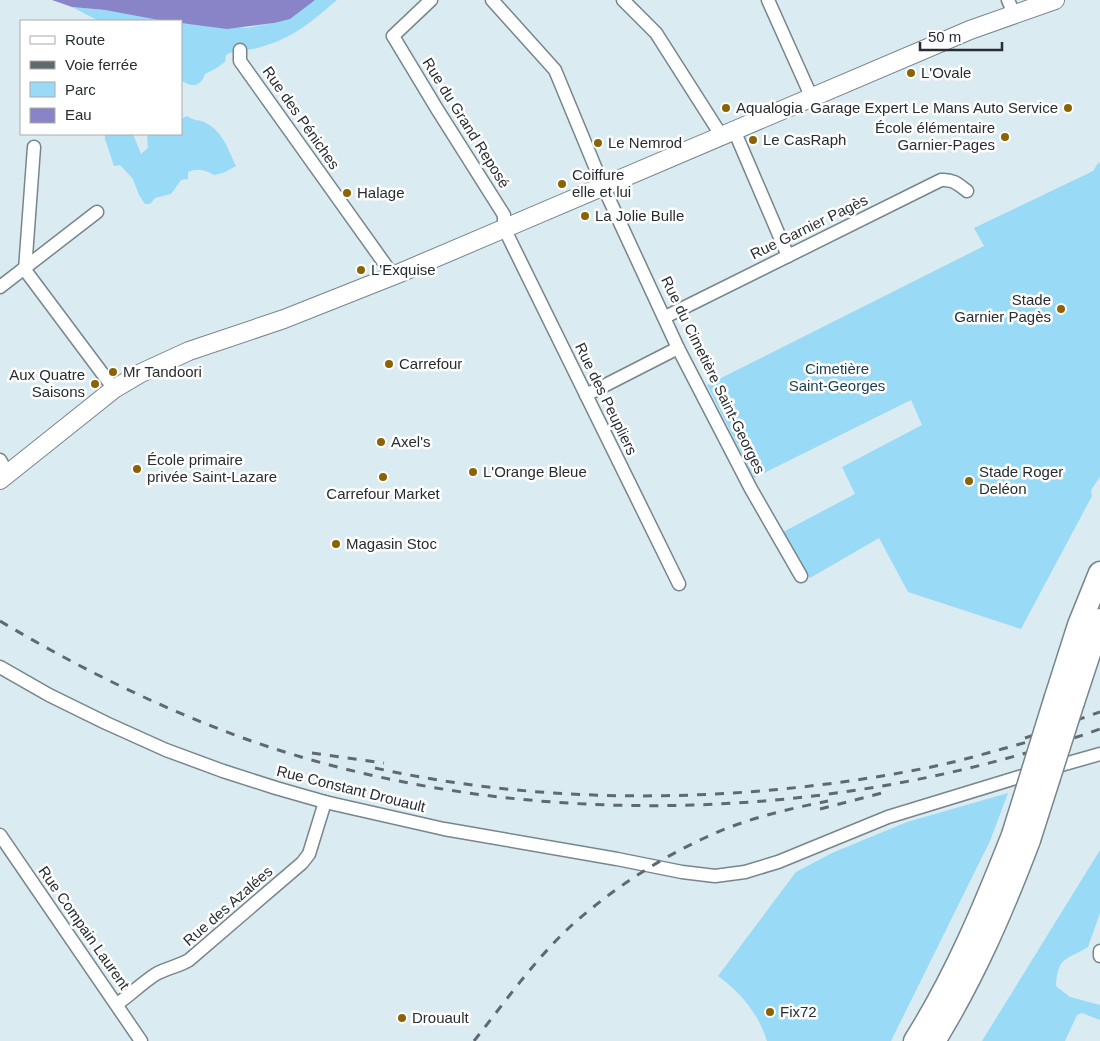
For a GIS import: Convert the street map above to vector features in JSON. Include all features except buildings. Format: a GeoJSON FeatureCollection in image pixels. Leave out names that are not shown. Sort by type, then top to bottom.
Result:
{"type":"FeatureCollection","features":[{"type":"Feature","properties":{"kind":"highway"},"geometry":{"type":"LineString","coordinates":[[934,1041],[970,976],[1002,911],[1021,837],[1064,700],[1079,625],[1100,573]]}},
{"type":"Feature","properties":{"kind":"highway"},"geometry":{"type":"LineString","coordinates":[[1064,700],[1100,620]]}},
{"type":"Feature","properties":{"kind":"highway"},"geometry":{"type":"LineString","coordinates":[[915,1041],[956,970],[985,907],[1021,837]]}},
{"type":"Feature","properties":{"kind":"main road"},"geometry":{"type":"LineString","coordinates":[[3,472],[114,390],[141,373],[189,351],[284,319],[395,275],[811,96],[970,30],[1011,7],[1055,0]]}},
{"type":"Feature","properties":{"kind":"street","name":"Rue du Grand Reposé"},"geometry":{"type":"LineString","coordinates":[[431,0],[393,36],[504,214],[504,228]]}},
{"type":"Feature","properties":{"kind":"street","name":"Rue du Cimetière Saint-Georges"},"geometry":{"type":"LineString","coordinates":[[492,0],[555,70],[603,186],[678,348],[751,489],[801,576]]}},
{"type":"Feature","properties":{"kind":"street"},"geometry":{"type":"LineString","coordinates":[[623,0],[656,33],[728,133],[788,256]]}},
{"type":"Feature","properties":{"kind":"street"},"geometry":{"type":"LineString","coordinates":[[768,0],[811,96]]}},
{"type":"Feature","properties":{"kind":"street","name":"Rue des Péniches"},"geometry":{"type":"LineString","coordinates":[[240,50],[240,61],[395,275]]}},
{"type":"Feature","properties":{"kind":"street"},"geometry":{"type":"LineString","coordinates":[[34,147],[25,270],[114,390]]}},
{"type":"Feature","properties":{"kind":"street","name":"Rue Garnier Pagès"},"geometry":{"type":"LineString","coordinates":[[664,316],[941,180],[956,182],[967,191]]}},
{"type":"Feature","properties":{"kind":"street"},"geometry":{"type":"LineString","coordinates":[[0,287],[25,270],[97,212]]}},
{"type":"Feature","properties":{"kind":"street","name":"Rue des Peupliers"},"geometry":{"type":"LineString","coordinates":[[504,228],[680,584]]}},
{"type":"Feature","properties":{"kind":"street"},"geometry":{"type":"LineString","coordinates":[[586,394],[678,348]]}},
{"type":"Feature","properties":{"kind":"street","name":"Rue Constant Drouault"},"geometry":{"type":"LineString","coordinates":[[0,667],[58,699],[166,750],[223,771],[325,802],[444,829],[682,872],[715,876],[745,872],[778,862],[888,817],[1100,754]]}},
{"type":"Feature","properties":{"kind":"street","name":"Rue des Azalées"},"geometry":{"type":"LineString","coordinates":[[117,1004],[156,975],[189,960],[302,863],[309,854],[325,802]]}},
{"type":"Feature","properties":{"kind":"street","name":"Rue Compain Laurent"},"geometry":{"type":"LineString","coordinates":[[0,835],[141,1041]]}},
{"type":"Feature","properties":{"kind":"street"},"geometry":{"type":"LineString","coordinates":[[1100,951],[1100,956]]}},
{"type":"Feature","properties":{"kind":"green space"},"geometry":{"type":"Polygon","coordinates":[[[315,0],[337,0],[291,35],[257,48],[226,55],[225,62],[205,74],[198,84],[192,85],[182,81],[182,23],[246,28],[274,23],[315,0]]]}},
{"type":"Feature","properties":{"kind":"green space"},"geometry":{"type":"Polygon","coordinates":[[[72,7],[105,10],[164,20],[97,20],[72,7]]]}},
{"type":"Feature","properties":{"kind":"green space"},"geometry":{"type":"Polygon","coordinates":[[[187,116],[201,121],[217,131],[236,166],[223,173],[214,175],[201,170],[188,172],[188,179],[181,180],[171,194],[155,198],[150,204],[145,204],[139,195],[133,179],[120,165],[114,166],[105,135],[133,135],[141,154],[148,148],[148,135],[182,135],[182,118],[187,116]]]}},
{"type":"Feature","properties":{"kind":"green space","name":"Cimetière Saint-Georges"},"geometry":{"type":"Polygon","coordinates":[[[1099,162],[1100,477],[1091,490],[1092,496],[1021,629],[908,592],[879,538],[810,578],[783,532],[855,494],[842,467],[922,425],[911,400],[754,478],[707,385],[984,246],[974,228],[1093,171],[1099,162]]]}},
{"type":"Feature","properties":{"kind":"green space"},"geometry":{"type":"Polygon","coordinates":[[[1008,793],[990,841],[891,1041],[767,1041],[759,1021],[748,1004],[718,976],[796,872],[832,853],[907,822],[1008,793]]]}},
{"type":"Feature","properties":{"kind":"green space"},"geometry":{"type":"Polygon","coordinates":[[[1100,850],[1100,913],[1088,947],[1064,960],[1059,969],[1056,986],[1070,997],[1100,1005],[1100,1020],[1082,1013],[1077,1015],[1065,1041],[982,1041],[1100,850]]]}},
{"type":"Feature","properties":{"kind":"water"},"geometry":{"type":"Polygon","coordinates":[[[52,0],[315,0],[290,19],[227,29],[182,23],[182,20],[159,20],[105,10],[72,7],[52,0]]]}},
{"type":"Feature","properties":{"kind":"railway"},"geometry":{"type":"LineString","coordinates":[[0,621],[118,685],[180,713],[243,738],[346,769],[452,791],[562,803],[672,806],[782,799],[891,784],[998,761],[1100,729]]}},
{"type":"Feature","properties":{"kind":"railway"},"geometry":{"type":"LineString","coordinates":[[1025,738],[1100,712]]}},
{"type":"Feature","properties":{"kind":"railway"},"geometry":{"type":"LineString","coordinates":[[375,768],[442,781],[510,789],[648,796],[717,794],[786,789],[921,769],[1035,740]]}},
{"type":"Feature","properties":{"kind":"railway"},"geometry":{"type":"LineString","coordinates":[[312,753],[384,763]]}},
{"type":"Feature","properties":{"kind":"railway"},"geometry":{"type":"LineString","coordinates":[[820,809],[886,792]]}},
{"type":"Feature","properties":{"kind":"railway"},"geometry":{"type":"LineString","coordinates":[[474,1041],[558,938],[589,910],[625,883],[684,848],[725,829],[750,820],[828,801]]}},
{"type":"Feature","properties":{"kind":"place","name":"L'Ovale"},"geometry":{"type":"Point","coordinates":[911,73]}},
{"type":"Feature","properties":{"kind":"place","name":"Aqualogia"},"geometry":{"type":"Point","coordinates":[726,108]}},
{"type":"Feature","properties":{"kind":"place","name":"Garage Expert Le Mans Auto Service"},"geometry":{"type":"Point","coordinates":[1068,108]}},
{"type":"Feature","properties":{"kind":"place","name":"École élémentaire Garnier-Pages"},"geometry":{"type":"Point","coordinates":[1005,137]}},
{"type":"Feature","properties":{"kind":"place","name":"Le CasRaph"},"geometry":{"type":"Point","coordinates":[753,140]}},
{"type":"Feature","properties":{"kind":"place","name":"Le Nemrod"},"geometry":{"type":"Point","coordinates":[598,143]}},
{"type":"Feature","properties":{"kind":"place","name":"Coiffure elle et lui"},"geometry":{"type":"Point","coordinates":[562,184]}},
{"type":"Feature","properties":{"kind":"place","name":"Halage"},"geometry":{"type":"Point","coordinates":[347,193]}},
{"type":"Feature","properties":{"kind":"place","name":"La Jolie Bulle"},"geometry":{"type":"Point","coordinates":[585,216]}},
{"type":"Feature","properties":{"kind":"place","name":"L'Exquise"},"geometry":{"type":"Point","coordinates":[361,270]}},
{"type":"Feature","properties":{"kind":"place","name":"Stade Garnier Pagès"},"geometry":{"type":"Point","coordinates":[1061,309]}},
{"type":"Feature","properties":{"kind":"place","name":"Carrefour"},"geometry":{"type":"Point","coordinates":[389,364]}},
{"type":"Feature","properties":{"kind":"place","name":"Mr Tandoori"},"geometry":{"type":"Point","coordinates":[113,372]}},
{"type":"Feature","properties":{"kind":"place","name":"Aux Quatre Saisons"},"geometry":{"type":"Point","coordinates":[95,384]}},
{"type":"Feature","properties":{"kind":"place","name":"Axel's"},"geometry":{"type":"Point","coordinates":[381,442]}},
{"type":"Feature","properties":{"kind":"place","name":"École primaire privée Saint-Lazare"},"geometry":{"type":"Point","coordinates":[137,469]}},
{"type":"Feature","properties":{"kind":"place","name":"L'Orange Bleue"},"geometry":{"type":"Point","coordinates":[473,472]}},
{"type":"Feature","properties":{"kind":"place","name":"Carrefour Market"},"geometry":{"type":"Point","coordinates":[383,477]}},
{"type":"Feature","properties":{"kind":"place","name":"Stade Roger Deléon"},"geometry":{"type":"Point","coordinates":[969,481]}},
{"type":"Feature","properties":{"kind":"place","name":"Magasin Stoc"},"geometry":{"type":"Point","coordinates":[336,544]}},
{"type":"Feature","properties":{"kind":"place","name":"Fix72"},"geometry":{"type":"Point","coordinates":[770,1012]}},
{"type":"Feature","properties":{"kind":"place","name":"Drouault"},"geometry":{"type":"Point","coordinates":[402,1018]}}]}
